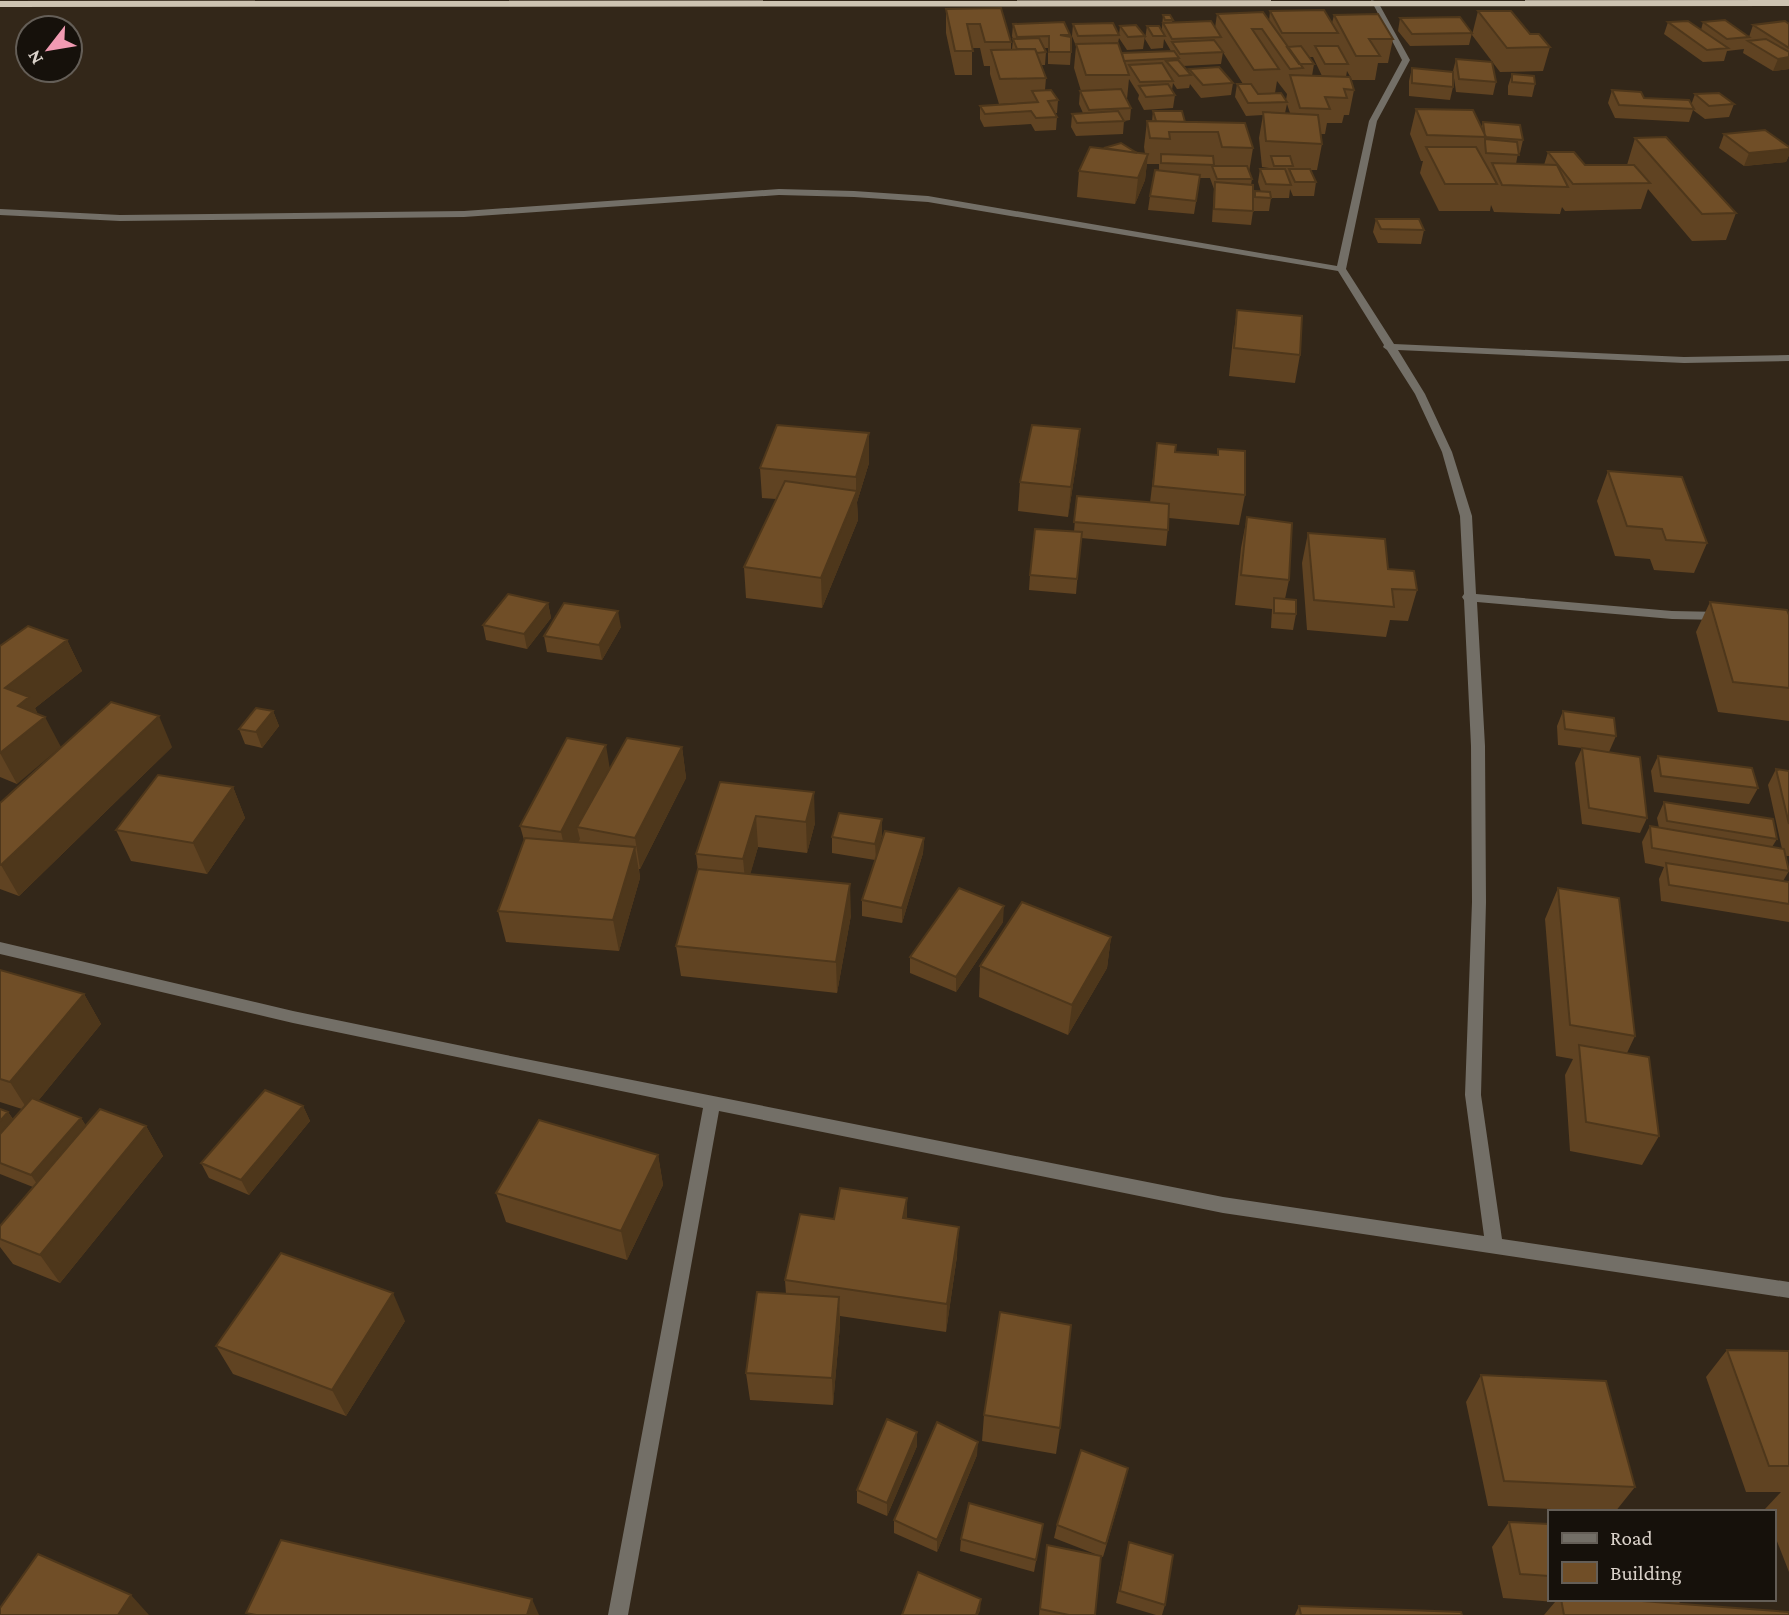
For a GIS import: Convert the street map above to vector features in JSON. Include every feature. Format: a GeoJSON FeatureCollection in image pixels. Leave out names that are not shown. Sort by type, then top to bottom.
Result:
{"type":"FeatureCollection","features":[{"type":"Feature","properties":{"kind":"highway"},"geometry":{"type":"LineString","coordinates":[[0,4],[1789,3]]}},
{"type":"Feature","properties":{"kind":"street"},"geometry":{"type":"LineString","coordinates":[[1374,2],[1406,60],[1373,121],[1341,269],[1420,394],[1447,452],[1466,516],[1468,597],[1478,746],[1479,902],[1473,1094],[1494,1244]]}},
{"type":"Feature","properties":{"kind":"street"},"geometry":{"type":"LineString","coordinates":[[0,212],[120,218],[464,214],[779,192],[854,194],[928,199],[1341,269]]}},
{"type":"Feature","properties":{"kind":"street"},"geometry":{"type":"LineString","coordinates":[[1388,347],[1684,360],[1789,358]]}},
{"type":"Feature","properties":{"kind":"street"},"geometry":{"type":"LineString","coordinates":[[1468,597],[1672,615],[1737,616]]}},
{"type":"Feature","properties":{"kind":"street"},"geometry":{"type":"LineString","coordinates":[[0,948],[293,1017],[1223,1205],[1789,1290]]}},
{"type":"Feature","properties":{"kind":"street"},"geometry":{"type":"LineString","coordinates":[[618,1615],[712,1103]]}},
{"type":"Feature","properties":{"kind":"building"},"geometry":{"type":"Polygon","coordinates":[[[1001,8],[1011,42],[985,42],[980,24],[967,24],[973,51],[955,51],[946,9],[1001,8]]]}},
{"type":"Feature","properties":{"kind":"building"},"geometry":{"type":"Polygon","coordinates":[[[1324,10],[1338,33],[1282,33],[1270,11],[1324,10]]]}},
{"type":"Feature","properties":{"kind":"building"},"geometry":{"type":"Polygon","coordinates":[[[1478,11],[1511,11],[1530,34],[1539,34],[1550,47],[1507,48],[1478,11]]]}},
{"type":"Feature","properties":{"kind":"building"},"geometry":{"type":"Polygon","coordinates":[[[1263,12],[1303,68],[1290,69],[1262,29],[1252,29],[1279,69],[1254,70],[1217,14],[1263,12]]]}},
{"type":"Feature","properties":{"kind":"building"},"geometry":{"type":"Polygon","coordinates":[[[1378,14],[1393,39],[1369,39],[1380,56],[1356,56],[1334,15],[1378,14]]]}},
{"type":"Feature","properties":{"kind":"building"},"geometry":{"type":"Polygon","coordinates":[[[1163,15],[1170,15],[1173,20],[1165,20],[1163,15]]]}},
{"type":"Feature","properties":{"kind":"building"},"geometry":{"type":"Polygon","coordinates":[[[1460,17],[1472,33],[1412,34],[1400,18],[1460,17]]]}},
{"type":"Feature","properties":{"kind":"building"},"geometry":{"type":"Polygon","coordinates":[[[1725,20],[1749,37],[1727,39],[1703,22],[1725,20]]]}},
{"type":"Feature","properties":{"kind":"building"},"geometry":{"type":"Polygon","coordinates":[[[1211,21],[1221,37],[1172,39],[1163,23],[1211,21]]]}},
{"type":"Feature","properties":{"kind":"building"},"geometry":{"type":"Polygon","coordinates":[[[1688,21],[1728,48],[1707,50],[1668,22],[1688,21]]]}},
{"type":"Feature","properties":{"kind":"building"},"geometry":{"type":"Polygon","coordinates":[[[1785,21],[1789,24],[1789,48],[1753,25],[1785,21]]]}},
{"type":"Feature","properties":{"kind":"building"},"geometry":{"type":"Polygon","coordinates":[[[1064,22],[1070,35],[1060,35],[1071,37],[1071,52],[1049,52],[1049,36],[1017,37],[1013,24],[1064,22]]]}},
{"type":"Feature","properties":{"kind":"building"},"geometry":{"type":"Polygon","coordinates":[[[1113,23],[1119,35],[1078,36],[1073,24],[1113,23]]]}},
{"type":"Feature","properties":{"kind":"building"},"geometry":{"type":"Polygon","coordinates":[[[1136,25],[1145,36],[1128,37],[1120,26],[1136,25]]]}},
{"type":"Feature","properties":{"kind":"building"},"geometry":{"type":"Polygon","coordinates":[[[1147,26],[1159,26],[1165,36],[1153,36],[1147,26]]]}},
{"type":"Feature","properties":{"kind":"building"},"geometry":{"type":"Polygon","coordinates":[[[1039,38],[1046,52],[1017,49],[1013,39],[1039,38]]]}},
{"type":"Feature","properties":{"kind":"building"},"geometry":{"type":"Polygon","coordinates":[[[1766,39],[1789,52],[1789,57],[1778,59],[1748,41],[1766,39]]]}},
{"type":"Feature","properties":{"kind":"building"},"geometry":{"type":"Polygon","coordinates":[[[1214,40],[1223,52],[1180,54],[1172,42],[1214,40]]]}},
{"type":"Feature","properties":{"kind":"building"},"geometry":{"type":"Polygon","coordinates":[[[1118,43],[1129,75],[1086,75],[1076,44],[1118,43]]]}},
{"type":"Feature","properties":{"kind":"building"},"geometry":{"type":"Polygon","coordinates":[[[1301,46],[1314,64],[1299,64],[1287,47],[1301,46]]]}},
{"type":"Feature","properties":{"kind":"building"},"geometry":{"type":"Polygon","coordinates":[[[1315,46],[1338,46],[1348,64],[1325,64],[1315,46]]]}},
{"type":"Feature","properties":{"kind":"building"},"geometry":{"type":"Polygon","coordinates":[[[1035,49],[1046,78],[1000,79],[991,50],[1035,49]]]}},
{"type":"Feature","properties":{"kind":"building"},"geometry":{"type":"Polygon","coordinates":[[[1174,51],[1179,58],[1124,61],[1122,53],[1174,51]]]}},
{"type":"Feature","properties":{"kind":"building"},"geometry":{"type":"Polygon","coordinates":[[[1456,59],[1492,62],[1496,82],[1459,79],[1456,59]]]}},
{"type":"Feature","properties":{"kind":"building"},"geometry":{"type":"Polygon","coordinates":[[[1178,60],[1191,75],[1179,76],[1166,61],[1178,60]]]}},
{"type":"Feature","properties":{"kind":"building"},"geometry":{"type":"Polygon","coordinates":[[[1162,63],[1173,81],[1140,82],[1129,65],[1162,63]]]}},
{"type":"Feature","properties":{"kind":"building"},"geometry":{"type":"Polygon","coordinates":[[[1219,67],[1233,83],[1203,85],[1189,69],[1219,67]]]}},
{"type":"Feature","properties":{"kind":"building"},"geometry":{"type":"Polygon","coordinates":[[[1412,68],[1453,72],[1453,87],[1412,83],[1412,68]]]}},
{"type":"Feature","properties":{"kind":"building"},"geometry":{"type":"Polygon","coordinates":[[[1512,74],[1534,76],[1535,84],[1512,82],[1512,74]]]}},
{"type":"Feature","properties":{"kind":"building"},"geometry":{"type":"Polygon","coordinates":[[[1290,75],[1350,77],[1354,90],[1344,89],[1347,98],[1325,97],[1330,109],[1300,108],[1290,75]]]}},
{"type":"Feature","properties":{"kind":"building"},"geometry":{"type":"Polygon","coordinates":[[[1168,84],[1175,95],[1146,97],[1139,86],[1168,84]]]}},
{"type":"Feature","properties":{"kind":"building"},"geometry":{"type":"Polygon","coordinates":[[[1237,84],[1251,84],[1258,94],[1281,93],[1287,102],[1248,103],[1237,84]]]}},
{"type":"Feature","properties":{"kind":"building"},"geometry":{"type":"Polygon","coordinates":[[[1121,89],[1131,108],[1089,110],[1080,91],[1121,89]]]}},
{"type":"Feature","properties":{"kind":"building"},"geometry":{"type":"Polygon","coordinates":[[[1051,90],[1058,100],[1048,101],[1057,117],[1036,118],[1031,111],[985,114],[980,106],[1038,102],[1032,91],[1051,90]]]}},
{"type":"Feature","properties":{"kind":"building"},"geometry":{"type":"Polygon","coordinates":[[[1612,90],[1641,92],[1644,98],[1689,100],[1694,109],[1619,105],[1612,90]]]}},
{"type":"Feature","properties":{"kind":"building"},"geometry":{"type":"Polygon","coordinates":[[[1719,93],[1734,104],[1709,106],[1695,94],[1719,93]]]}},
{"type":"Feature","properties":{"kind":"building"},"geometry":{"type":"Polygon","coordinates":[[[1416,109],[1473,110],[1486,137],[1427,135],[1416,109]]]}},
{"type":"Feature","properties":{"kind":"building"},"geometry":{"type":"Polygon","coordinates":[[[1118,111],[1124,121],[1077,123],[1072,114],[1118,111]]]}},
{"type":"Feature","properties":{"kind":"building"},"geometry":{"type":"Polygon","coordinates":[[[1153,111],[1182,111],[1185,122],[1156,121],[1153,111]]]}},
{"type":"Feature","properties":{"kind":"building"},"geometry":{"type":"Polygon","coordinates":[[[1263,112],[1318,115],[1322,144],[1266,141],[1263,112]]]}},
{"type":"Feature","properties":{"kind":"building"},"geometry":{"type":"Polygon","coordinates":[[[1147,121],[1245,123],[1253,148],[1222,147],[1218,132],[1169,132],[1170,139],[1150,138],[1147,121]]]}},
{"type":"Feature","properties":{"kind":"building"},"geometry":{"type":"Polygon","coordinates":[[[1483,122],[1520,125],[1523,140],[1485,137],[1483,122]]]}},
{"type":"Feature","properties":{"kind":"building"},"geometry":{"type":"Polygon","coordinates":[[[1765,130],[1789,149],[1749,153],[1724,134],[1765,130]]]}},
{"type":"Feature","properties":{"kind":"building"},"geometry":{"type":"Polygon","coordinates":[[[1666,137],[1736,213],[1702,214],[1635,138],[1666,137]]]}},
{"type":"Feature","properties":{"kind":"building"},"geometry":{"type":"Polygon","coordinates":[[[1485,139],[1517,142],[1519,155],[1486,153],[1485,139]]]}},
{"type":"Feature","properties":{"kind":"building"},"geometry":{"type":"Polygon","coordinates":[[[1121,143],[1137,153],[1104,148],[1121,143]]]}},
{"type":"Feature","properties":{"kind":"building"},"geometry":{"type":"Polygon","coordinates":[[[1090,147],[1148,154],[1138,178],[1079,171],[1090,147]]]}},
{"type":"Feature","properties":{"kind":"building"},"geometry":{"type":"Polygon","coordinates":[[[1426,147],[1476,147],[1497,184],[1445,184],[1426,147]]]}},
{"type":"Feature","properties":{"kind":"building"},"geometry":{"type":"Polygon","coordinates":[[[1548,152],[1574,152],[1585,165],[1634,165],[1650,183],[1573,184],[1548,152]]]}},
{"type":"Feature","properties":{"kind":"building"},"geometry":{"type":"Polygon","coordinates":[[[1161,154],[1213,156],[1214,165],[1161,163],[1161,154]]]}},
{"type":"Feature","properties":{"kind":"building"},"geometry":{"type":"Polygon","coordinates":[[[1271,156],[1290,156],[1293,166],[1274,166],[1271,156]]]}},
{"type":"Feature","properties":{"kind":"building"},"geometry":{"type":"Polygon","coordinates":[[[1492,163],[1557,165],[1568,187],[1502,185],[1492,163]]]}},
{"type":"Feature","properties":{"kind":"building"},"geometry":{"type":"Polygon","coordinates":[[[1212,166],[1247,166],[1252,179],[1217,179],[1212,166]]]}},
{"type":"Feature","properties":{"kind":"building"},"geometry":{"type":"Polygon","coordinates":[[[1260,169],[1285,169],[1291,185],[1266,184],[1260,169]]]}},
{"type":"Feature","properties":{"kind":"building"},"geometry":{"type":"Polygon","coordinates":[[[1289,169],[1310,169],[1316,182],[1295,182],[1289,169]]]}},
{"type":"Feature","properties":{"kind":"building"},"geometry":{"type":"Polygon","coordinates":[[[1155,170],[1200,175],[1196,201],[1150,196],[1155,170]]]}},
{"type":"Feature","properties":{"kind":"building"},"geometry":{"type":"Polygon","coordinates":[[[1215,182],[1253,185],[1253,211],[1214,209],[1215,182]]]}},
{"type":"Feature","properties":{"kind":"building"},"geometry":{"type":"Polygon","coordinates":[[[1255,191],[1270,192],[1271,198],[1255,197],[1255,191]]]}},
{"type":"Feature","properties":{"kind":"building"},"geometry":{"type":"Polygon","coordinates":[[[1376,219],[1419,219],[1424,230],[1381,229],[1376,219]]]}},
{"type":"Feature","properties":{"kind":"building"},"geometry":{"type":"Polygon","coordinates":[[[1237,310],[1302,316],[1300,355],[1234,348],[1237,310]]]}},
{"type":"Feature","properties":{"kind":"building"},"geometry":{"type":"Polygon","coordinates":[[[777,425],[869,433],[856,477],[760,468],[777,425]]]}},
{"type":"Feature","properties":{"kind":"building"},"geometry":{"type":"Polygon","coordinates":[[[1032,425],[1080,429],[1071,487],[1020,482],[1032,425]]]}},
{"type":"Feature","properties":{"kind":"building"},"geometry":{"type":"Polygon","coordinates":[[[1157,443],[1176,445],[1175,452],[1218,455],[1218,449],[1245,451],[1245,495],[1153,486],[1157,443]]]}},
{"type":"Feature","properties":{"kind":"building"},"geometry":{"type":"Polygon","coordinates":[[[1608,471],[1682,477],[1707,543],[1666,540],[1662,529],[1627,526],[1608,471]]]}},
{"type":"Feature","properties":{"kind":"building"},"geometry":{"type":"Polygon","coordinates":[[[785,481],[857,491],[821,578],[744,567],[785,481]]]}},
{"type":"Feature","properties":{"kind":"building"},"geometry":{"type":"Polygon","coordinates":[[[1077,496],[1169,504],[1168,530],[1074,522],[1077,496]]]}},
{"type":"Feature","properties":{"kind":"building"},"geometry":{"type":"Polygon","coordinates":[[[1247,517],[1292,523],[1289,580],[1241,575],[1247,517]]]}},
{"type":"Feature","properties":{"kind":"building"},"geometry":{"type":"Polygon","coordinates":[[[1035,529],[1082,532],[1077,579],[1030,575],[1035,529]]]}},
{"type":"Feature","properties":{"kind":"building"},"geometry":{"type":"Polygon","coordinates":[[[1308,533],[1385,539],[1388,569],[1414,571],[1417,590],[1392,589],[1394,607],[1314,600],[1308,533]]]}},
{"type":"Feature","properties":{"kind":"building"},"geometry":{"type":"Polygon","coordinates":[[[508,594],[548,603],[524,634],[483,625],[508,594]]]}},
{"type":"Feature","properties":{"kind":"building"},"geometry":{"type":"Polygon","coordinates":[[[1274,598],[1296,600],[1296,614],[1274,613],[1274,598]]]}},
{"type":"Feature","properties":{"kind":"building"},"geometry":{"type":"Polygon","coordinates":[[[1710,602],[1787,610],[1789,688],[1733,682],[1710,602]]]}},
{"type":"Feature","properties":{"kind":"building"},"geometry":{"type":"Polygon","coordinates":[[[564,603],[618,611],[599,645],[544,636],[564,603]]]}},
{"type":"Feature","properties":{"kind":"building"},"geometry":{"type":"Polygon","coordinates":[[[28,626],[67,640],[5,688],[29,697],[18,706],[45,717],[0,753],[0,646],[28,626]]]}},
{"type":"Feature","properties":{"kind":"building"},"geometry":{"type":"Polygon","coordinates":[[[111,702],[159,716],[0,865],[0,803],[111,702]]]}},
{"type":"Feature","properties":{"kind":"building"},"geometry":{"type":"Polygon","coordinates":[[[256,708],[273,711],[256,732],[239,729],[256,708]]]}},
{"type":"Feature","properties":{"kind":"building"},"geometry":{"type":"Polygon","coordinates":[[[1563,711],[1614,718],[1616,736],[1565,729],[1563,711]]]}},
{"type":"Feature","properties":{"kind":"building"},"geometry":{"type":"Polygon","coordinates":[[[567,738],[606,745],[561,832],[520,826],[567,738]]]}},
{"type":"Feature","properties":{"kind":"building"},"geometry":{"type":"Polygon","coordinates":[[[627,738],[682,747],[635,838],[577,827],[627,738]]]}},
{"type":"Feature","properties":{"kind":"building"},"geometry":{"type":"Polygon","coordinates":[[[1582,748],[1640,757],[1647,818],[1589,808],[1582,748]]]}},
{"type":"Feature","properties":{"kind":"building"},"geometry":{"type":"Polygon","coordinates":[[[1658,756],[1752,768],[1758,788],[1661,776],[1658,756]]]}},
{"type":"Feature","properties":{"kind":"building"},"geometry":{"type":"Polygon","coordinates":[[[1776,769],[1789,771],[1789,824],[1776,769]]]}},
{"type":"Feature","properties":{"kind":"building"},"geometry":{"type":"Polygon","coordinates":[[[158,775],[233,787],[193,843],[116,830],[158,775]]]}},
{"type":"Feature","properties":{"kind":"building"},"geometry":{"type":"Polygon","coordinates":[[[720,782],[814,792],[806,822],[756,816],[743,859],[696,854],[720,782]]]}},
{"type":"Feature","properties":{"kind":"building"},"geometry":{"type":"Polygon","coordinates":[[[1664,802],[1773,819],[1777,839],[1667,821],[1664,802]]]}},
{"type":"Feature","properties":{"kind":"building"},"geometry":{"type":"Polygon","coordinates":[[[839,813],[882,819],[875,844],[832,837],[839,813]]]}},
{"type":"Feature","properties":{"kind":"building"},"geometry":{"type":"Polygon","coordinates":[[[1650,826],[1784,849],[1789,871],[1652,848],[1650,826]]]}},
{"type":"Feature","properties":{"kind":"building"},"geometry":{"type":"Polygon","coordinates":[[[885,831],[924,838],[902,908],[862,900],[885,831]]]}},
{"type":"Feature","properties":{"kind":"building"},"geometry":{"type":"Polygon","coordinates":[[[525,838],[635,847],[613,920],[498,911],[525,838]]]}},
{"type":"Feature","properties":{"kind":"building"},"geometry":{"type":"Polygon","coordinates":[[[1666,863],[1789,882],[1789,904],[1669,885],[1666,863]]]}},
{"type":"Feature","properties":{"kind":"building"},"geometry":{"type":"Polygon","coordinates":[[[698,869],[850,884],[836,962],[676,946],[698,869]]]}},
{"type":"Feature","properties":{"kind":"building"},"geometry":{"type":"Polygon","coordinates":[[[959,888],[1004,906],[956,977],[910,957],[959,888]]]}},
{"type":"Feature","properties":{"kind":"building"},"geometry":{"type":"Polygon","coordinates":[[[1558,888],[1619,898],[1635,1036],[1570,1025],[1558,888]]]}},
{"type":"Feature","properties":{"kind":"building"},"geometry":{"type":"Polygon","coordinates":[[[1022,902],[1111,937],[1072,1005],[980,966],[1022,902]]]}},
{"type":"Feature","properties":{"kind":"building"},"geometry":{"type":"Polygon","coordinates":[[[0,970],[84,994],[10,1082],[0,1079],[0,970]]]}},
{"type":"Feature","properties":{"kind":"building"},"geometry":{"type":"Polygon","coordinates":[[[1579,1045],[1649,1057],[1659,1136],[1586,1122],[1579,1045]]]}},
{"type":"Feature","properties":{"kind":"building"},"geometry":{"type":"Polygon","coordinates":[[[265,1090],[303,1106],[241,1180],[201,1163],[265,1090]]]}},
{"type":"Feature","properties":{"kind":"building"},"geometry":{"type":"Polygon","coordinates":[[[32,1098],[81,1118],[31,1175],[0,1163],[0,1134],[32,1098]]]}},
{"type":"Feature","properties":{"kind":"building"},"geometry":{"type":"Polygon","coordinates":[[[0,1109],[8,1112],[0,1121],[0,1109]]]}},
{"type":"Feature","properties":{"kind":"building"},"geometry":{"type":"Polygon","coordinates":[[[100,1109],[146,1126],[40,1255],[0,1239],[0,1226],[100,1109]]]}},
{"type":"Feature","properties":{"kind":"building"},"geometry":{"type":"Polygon","coordinates":[[[539,1120],[658,1155],[621,1231],[496,1193],[539,1120]]]}},
{"type":"Feature","properties":{"kind":"building"},"geometry":{"type":"Polygon","coordinates":[[[840,1188],[907,1198],[903,1218],[959,1227],[947,1304],[785,1280],[800,1214],[834,1219],[840,1188]]]}},
{"type":"Feature","properties":{"kind":"building"},"geometry":{"type":"Polygon","coordinates":[[[281,1253],[393,1293],[332,1390],[216,1346],[281,1253]]]}},
{"type":"Feature","properties":{"kind":"building"},"geometry":{"type":"Polygon","coordinates":[[[757,1292],[839,1297],[832,1378],[746,1373],[757,1292]]]}},
{"type":"Feature","properties":{"kind":"building"},"geometry":{"type":"Polygon","coordinates":[[[1000,1312],[1071,1325],[1060,1428],[984,1415],[1000,1312]]]}},
{"type":"Feature","properties":{"kind":"building"},"geometry":{"type":"Polygon","coordinates":[[[1727,1350],[1789,1351],[1789,1466],[1769,1466],[1727,1350]]]}},
{"type":"Feature","properties":{"kind":"building"},"geometry":{"type":"Polygon","coordinates":[[[1481,1375],[1606,1381],[1635,1487],[1504,1481],[1481,1375]]]}},
{"type":"Feature","properties":{"kind":"building"},"geometry":{"type":"Polygon","coordinates":[[[887,1419],[917,1432],[887,1503],[857,1490],[887,1419]]]}},
{"type":"Feature","properties":{"kind":"building"},"geometry":{"type":"Polygon","coordinates":[[[937,1422],[978,1442],[937,1540],[894,1520],[937,1422]]]}},
{"type":"Feature","properties":{"kind":"building"},"geometry":{"type":"Polygon","coordinates":[[[1081,1450],[1128,1468],[1106,1544],[1057,1525],[1081,1450]]]}},
{"type":"Feature","properties":{"kind":"building"},"geometry":{"type":"Polygon","coordinates":[[[969,1503],[1043,1524],[1036,1560],[961,1539],[969,1503]]]}},
{"type":"Feature","properties":{"kind":"building"},"geometry":{"type":"Polygon","coordinates":[[[1509,1522],[1548,1524],[1548,1576],[1520,1574],[1509,1522]]]}},
{"type":"Feature","properties":{"kind":"building"},"geometry":{"type":"Polygon","coordinates":[[[281,1540],[532,1599],[527,1615],[246,1613],[281,1540]]]}},
{"type":"Feature","properties":{"kind":"building"},"geometry":{"type":"Polygon","coordinates":[[[1129,1542],[1173,1555],[1165,1605],[1120,1591],[1129,1542]]]}},
{"type":"Feature","properties":{"kind":"building"},"geometry":{"type":"Polygon","coordinates":[[[1047,1545],[1101,1556],[1095,1615],[1069,1615],[1040,1609],[1047,1545]]]}},
{"type":"Feature","properties":{"kind":"building"},"geometry":{"type":"Polygon","coordinates":[[[38,1554],[131,1595],[118,1615],[0,1615],[0,1608],[38,1554]]]}},
{"type":"Feature","properties":{"kind":"building"},"geometry":{"type":"Polygon","coordinates":[[[918,1572],[981,1599],[976,1615],[902,1615],[918,1572]]]}},
{"type":"Feature","properties":{"kind":"building"},"geometry":{"type":"Polygon","coordinates":[[[1561,1601],[1642,1601],[1789,1612],[1789,1615],[1564,1615],[1561,1601]]]}},
{"type":"Feature","properties":{"kind":"building"},"geometry":{"type":"Polygon","coordinates":[[[1299,1606],[1461,1612],[1462,1615],[1301,1615],[1299,1606]]]}}]}
